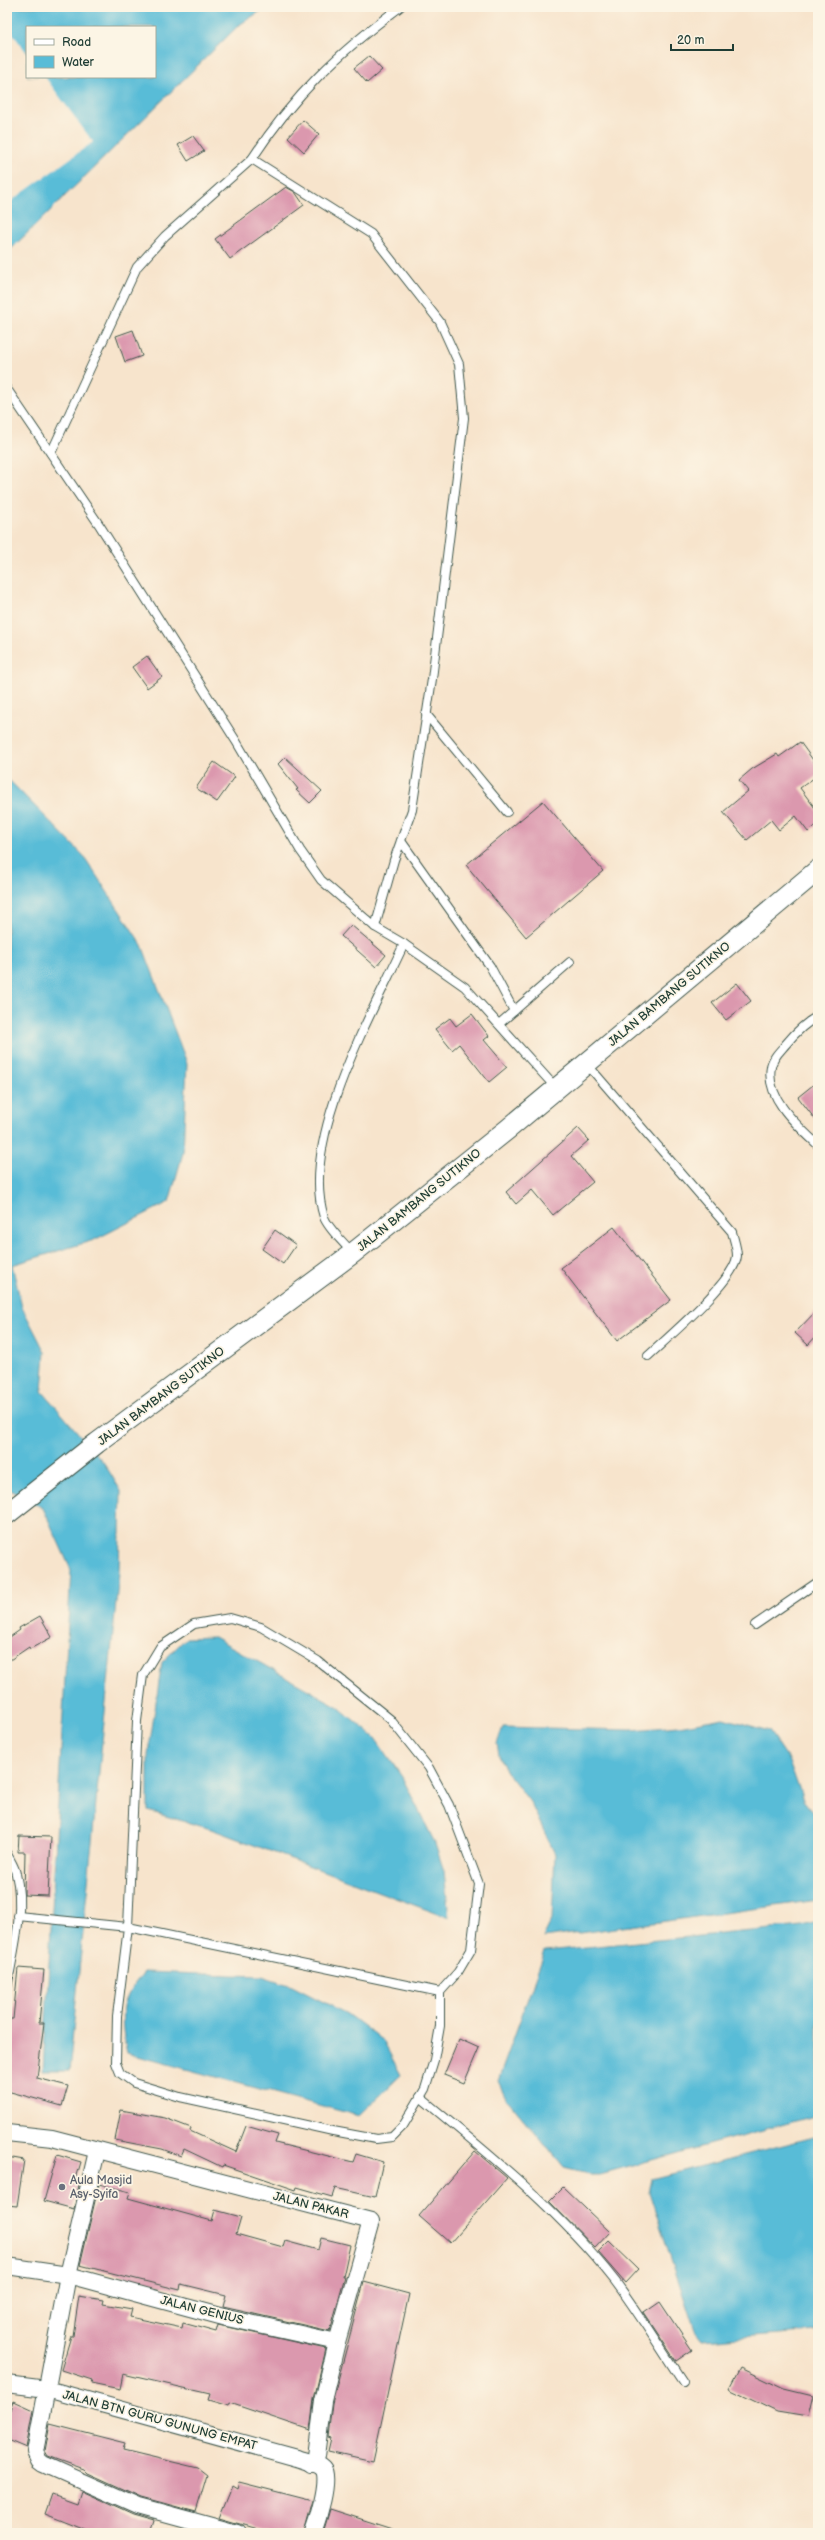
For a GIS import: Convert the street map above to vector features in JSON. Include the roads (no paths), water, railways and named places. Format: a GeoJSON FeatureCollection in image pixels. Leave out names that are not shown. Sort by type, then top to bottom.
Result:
{"type":"FeatureCollection","features":[{"type":"Feature","properties":{"kind":"street","name":"JALAN BAMBANG SUTIKNO"},"geometry":{"type":"LineString","coordinates":[[12,1510],[97,1443],[353,1253],[508,1129],[586,1062],[817,874]]}},
{"type":"Feature","properties":{"kind":"street","name":"JALAN PAKAR"},"geometry":{"type":"LineString","coordinates":[[7,2133],[52,2138],[97,2151],[371,2221],[336,2342],[323,2401],[316,2456],[312,2464]]}},
{"type":"Feature","properties":{"kind":"street"},"geometry":{"type":"LineString","coordinates":[[97,2151],[68,2275],[35,2452],[39,2461],[138,2506],[236,2533]]}},
{"type":"Feature","properties":{"kind":"street","name":"JALAN GENIUS"},"geometry":{"type":"LineString","coordinates":[[7,2266],[68,2275],[227,2318],[336,2342]]}},
{"type":"Feature","properties":{"kind":"street","name":"JALAN BTN GURU GUNUNG EMPAT"},"geometry":{"type":"LineString","coordinates":[[7,2384],[47,2389],[312,2464]]}},
{"type":"Feature","properties":{"kind":"street"},"geometry":{"type":"LineString","coordinates":[[312,2464],[323,2468],[326,2477],[313,2533]]}},
{"type":"Feature","properties":{"kind":"lane"},"geometry":{"type":"LineString","coordinates":[[51,454],[137,268],[166,236],[252,159],[275,124],[298,96],[358,39],[400,7]]}},
{"type":"Feature","properties":{"kind":"lane"},"geometry":{"type":"LineString","coordinates":[[252,159],[371,234],[440,322],[459,364],[464,418],[426,714],[412,810],[375,927]]}},
{"type":"Feature","properties":{"kind":"lane"},"geometry":{"type":"LineString","coordinates":[[7,389],[188,663],[300,850],[321,880],[375,927],[404,944],[465,987],[556,1088]]}},
{"type":"Feature","properties":{"kind":"lane"},"geometry":{"type":"LineString","coordinates":[[426,714],[507,812]]}},
{"type":"Feature","properties":{"kind":"lane"},"geometry":{"type":"LineString","coordinates":[[401,841],[490,966],[514,1012]]}},
{"type":"Feature","properties":{"kind":"lane"},"geometry":{"type":"LineString","coordinates":[[353,1253],[324,1218],[319,1186],[323,1140],[344,1076],[404,944]]}},
{"type":"Feature","properties":{"kind":"lane"},"geometry":{"type":"LineString","coordinates":[[499,1024],[570,962]]}},
{"type":"Feature","properties":{"kind":"lane"},"geometry":{"type":"LineString","coordinates":[[818,1016],[796,1032],[778,1052],[771,1066],[771,1078],[775,1095],[796,1124],[818,1145]]}},
{"type":"Feature","properties":{"kind":"lane"},"geometry":{"type":"LineString","coordinates":[[586,1062],[732,1232],[736,1245],[737,1258],[729,1274],[711,1297],[648,1356]]}},
{"type":"Feature","properties":{"kind":"lane"},"geometry":{"type":"LineString","coordinates":[[755,1624],[818,1582]]}},
{"type":"Feature","properties":{"kind":"lane"},"geometry":{"type":"LineString","coordinates":[[230,1618],[261,1627],[318,1661],[390,1719],[429,1768],[449,1805],[479,1884],[471,1950],[458,1972],[440,1992],[440,2026],[434,2060],[420,2097],[403,2126],[392,2137],[376,2139],[187,2098],[134,2083],[120,2073],[116,2062],[117,2016],[128,1927],[137,1721],[144,1675],[160,1648],[194,1624],[230,1618]]}},
{"type":"Feature","properties":{"kind":"lane"},"geometry":{"type":"LineString","coordinates":[[7,1854],[16,1872],[19,1892],[18,1916],[10,1956],[7,1988]]}},
{"type":"Feature","properties":{"kind":"lane"},"geometry":{"type":"LineString","coordinates":[[7,1871],[16,1872]]}},
{"type":"Feature","properties":{"kind":"lane"},"geometry":{"type":"LineString","coordinates":[[18,1916],[128,1927],[440,1992]]}},
{"type":"Feature","properties":{"kind":"lane"},"geometry":{"type":"LineString","coordinates":[[420,2097],[538,2197],[585,2246],[640,2315],[683,2382]]}},
{"type":"Feature","properties":{"kind":"water"},"geometry":{"type":"Polygon","coordinates":[[[7,7],[267,7],[239,25],[7,253],[7,7]]]}},
{"type":"Feature","properties":{"kind":"water"},"geometry":{"type":"Polygon","coordinates":[[[7,778],[83,855],[142,945],[187,1063],[183,1153],[169,1202],[94,1240],[12,1265],[22,1307],[45,1352],[42,1391],[104,1463],[121,1491],[119,1573],[69,2071],[43,2071],[71,1570],[43,1508],[7,1488],[7,778]]]}},
{"type":"Feature","properties":{"kind":"water"},"geometry":{"type":"Polygon","coordinates":[[[214,1637],[337,1706],[375,1738],[402,1777],[434,1841],[444,1871],[449,1918],[211,1829],[148,1811],[148,1755],[162,1662],[186,1638],[214,1637]]]}},
{"type":"Feature","properties":{"kind":"water"},"geometry":{"type":"Polygon","coordinates":[[[723,1718],[769,1731],[789,1761],[803,1800],[818,1818],[818,1900],[543,1938],[552,1919],[555,1854],[530,1802],[507,1772],[500,1759],[497,1744],[503,1727],[631,1730],[679,1726],[723,1718]]]}},
{"type":"Feature","properties":{"kind":"water"},"geometry":{"type":"Polygon","coordinates":[[[818,1922],[818,2115],[600,2174],[588,2174],[564,2168],[506,2098],[498,2081],[545,1951],[802,1926],[818,1922]]]}},
{"type":"Feature","properties":{"kind":"water"},"geometry":{"type":"Polygon","coordinates":[[[144,1972],[262,1976],[292,1986],[347,2014],[383,2041],[401,2075],[359,2116],[127,2053],[123,2029],[124,2009],[130,1991],[144,1972]]]}},
{"type":"Feature","properties":{"kind":"water"},"geometry":{"type":"Polygon","coordinates":[[[818,2136],[818,2331],[702,2340],[695,2331],[649,2192],[652,2179],[818,2136]]]}},
{"type":"Feature","properties":{"kind":"place","name":"Aula Masjid Asy-Syifa"},"geometry":{"type":"Point","coordinates":[62,2187]}}]}
